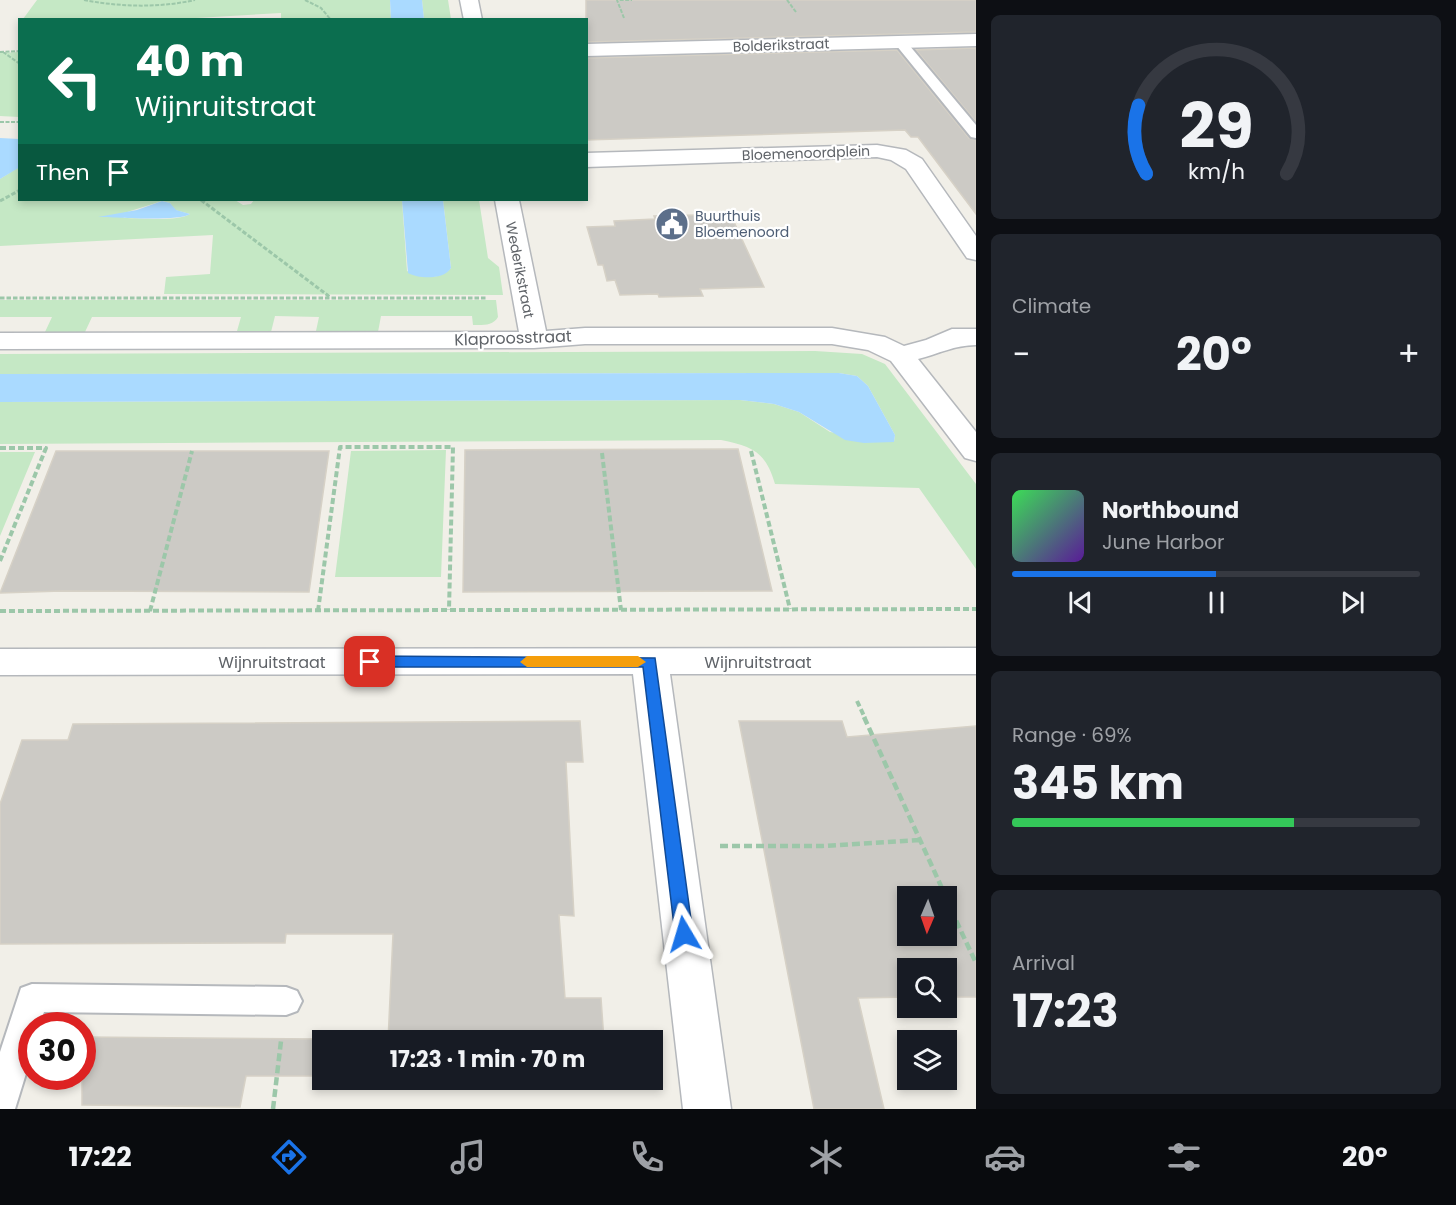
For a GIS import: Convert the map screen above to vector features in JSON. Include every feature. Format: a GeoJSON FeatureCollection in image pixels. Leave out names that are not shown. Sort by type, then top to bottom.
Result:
{"type":"FeatureCollection","features":[{"type":"Feature","properties":{"kind":"street"},"geometry":{"type":"LineString","coordinates":[[469,0],[473,18]]}},
{"type":"Feature","properties":{"kind":"street","name":"Bolderikstraat"},"geometry":{"type":"LineString","coordinates":[[588,50],[976,40]]}},
{"type":"Feature","properties":{"kind":"street","name":"Bloemenoordplein"},"geometry":{"type":"LineString","coordinates":[[588,160],[877,150],[898,155],[914,164],[976,253]]}},
{"type":"Feature","properties":{"kind":"street","name":"Wederikstraat"},"geometry":{"type":"LineString","coordinates":[[507,201],[534,340]]}},
{"type":"Feature","properties":{"kind":"street","name":"Klaproosstraat"},"geometry":{"type":"LineString","coordinates":[[0,341],[534,340],[585,336],[832,336],[875,343],[901,355],[976,452]]}},
{"type":"Feature","properties":{"kind":"street"},"geometry":{"type":"LineString","coordinates":[[901,355],[936,346],[952,337],[976,337]]}},
{"type":"Feature","properties":{"kind":"street","name":"Wijnruitstraat"},"geometry":{"type":"LineString","coordinates":[[0,662],[976,662]]}},
{"type":"Feature","properties":{"kind":"street"},"geometry":{"type":"LineString","coordinates":[[650,662],[707,1109]]}},
{"type":"Feature","properties":{"kind":"lane"},"geometry":{"type":"LineString","coordinates":[[900,42],[976,134]]}},
{"type":"Feature","properties":{"kind":"lane"},"geometry":{"type":"LineString","coordinates":[[0,1106],[32,998],[286,1001]]}},
{"type":"Feature","properties":{"kind":"path"},"geometry":{"type":"LineString","coordinates":[[84,0],[103,4],[138,5],[165,5],[195,0]]}},
{"type":"Feature","properties":{"kind":"path"},"geometry":{"type":"LineString","coordinates":[[305,0],[321,8],[329,18]]}},
{"type":"Feature","properties":{"kind":"path"},"geometry":{"type":"LineString","coordinates":[[2,52],[18,51]]}},
{"type":"Feature","properties":{"kind":"path"},"geometry":{"type":"LineString","coordinates":[[2,52],[18,63]]}},
{"type":"Feature","properties":{"kind":"path"},"geometry":{"type":"LineString","coordinates":[[0,122],[18,122]]}},
{"type":"Feature","properties":{"kind":"path"},"geometry":{"type":"LineString","coordinates":[[0,201],[18,191]]}},
{"type":"Feature","properties":{"kind":"path"},"geometry":{"type":"LineString","coordinates":[[202,201],[331,298]]}},
{"type":"Feature","properties":{"kind":"path"},"geometry":{"type":"LineString","coordinates":[[0,298],[525,297]]}},
{"type":"Feature","properties":{"kind":"path"},"geometry":{"type":"LineString","coordinates":[[323,341],[331,298]]}},
{"type":"Feature","properties":{"kind":"path"},"geometry":{"type":"LineString","coordinates":[[318,611],[340,447],[453,447],[449,610]]}},
{"type":"Feature","properties":{"kind":"path"},"geometry":{"type":"LineString","coordinates":[[0,448],[46,448],[0,561]]}},
{"type":"Feature","properties":{"kind":"path"},"geometry":{"type":"LineString","coordinates":[[751,451],[790,609]]}},
{"type":"Feature","properties":{"kind":"path"},"geometry":{"type":"LineString","coordinates":[[150,611],[192,452]]}},
{"type":"Feature","properties":{"kind":"path"},"geometry":{"type":"LineString","coordinates":[[602,453],[621,609]]}},
{"type":"Feature","properties":{"kind":"path"},"geometry":{"type":"LineString","coordinates":[[0,611],[976,609]]}},
{"type":"Feature","properties":{"kind":"path"},"geometry":{"type":"LineString","coordinates":[[839,662],[941,886]]}},
{"type":"Feature","properties":{"kind":"path"},"geometry":{"type":"LineString","coordinates":[[674,846],[822,846],[920,840]]}},
{"type":"Feature","properties":{"kind":"path"},"geometry":{"type":"LineString","coordinates":[[957,922],[976,963]]}},
{"type":"Feature","properties":{"kind":"path"},"geometry":{"type":"LineString","coordinates":[[273,1109],[286,1001]]}},
{"type":"Feature","properties":{"kind":"green space"},"geometry":{"type":"Polygon","coordinates":[[[37,0],[390,0],[391,18],[281,18],[281,13],[196,18],[24,18],[37,0]]]}},
{"type":"Feature","properties":{"kind":"green space"},"geometry":{"type":"Polygon","coordinates":[[[422,0],[448,0],[451,18],[424,18],[422,0]]]}},
{"type":"Feature","properties":{"kind":"green space"},"geometry":{"type":"Polygon","coordinates":[[[18,52],[18,117],[0,116],[0,53],[18,52]]]}},
{"type":"Feature","properties":{"kind":"green space"},"geometry":{"type":"Polygon","coordinates":[[[18,168],[18,201],[162,201],[237,201],[243,205],[251,204],[253,201],[402,201],[407,271],[430,277],[441,275],[451,268],[443,201],[479,201],[488,258],[499,267],[503,295],[164,294],[166,277],[210,274],[213,235],[0,246],[0,179],[18,168]],[[162,201],[121,214],[124,218],[158,219],[177,218],[190,214],[175,210],[170,203],[162,201]]]}},
{"type":"Feature","properties":{"kind":"green space"},"geometry":{"type":"Polygon","coordinates":[[[0,300],[496,300],[498,317],[491,323],[473,325],[472,316],[381,316],[378,332],[316,331],[319,317],[275,316],[271,332],[237,331],[241,317],[92,317],[85,332],[45,332],[52,317],[0,317],[0,300]]]}},
{"type":"Feature","properties":{"kind":"green space"},"geometry":{"type":"Polygon","coordinates":[[[815,351],[862,354],[885,364],[976,484],[976,569],[919,488],[775,484],[767,464],[756,452],[721,440],[0,444],[0,402],[740,400],[774,404],[799,412],[830,432],[894,442],[895,435],[868,386],[857,376],[839,373],[0,374],[0,354],[815,351]]]}},
{"type":"Feature","properties":{"kind":"green space"},"geometry":{"type":"Polygon","coordinates":[[[446,450],[441,577],[335,577],[351,451],[446,450]]]}},
{"type":"Feature","properties":{"kind":"green space"},"geometry":{"type":"Polygon","coordinates":[[[0,452],[35,452],[0,536],[0,452]]]}},
{"type":"Feature","properties":{"kind":"water"},"geometry":{"type":"Polygon","coordinates":[[[390,0],[422,0],[424,18],[391,18],[390,0]]]}},
{"type":"Feature","properties":{"kind":"water"},"geometry":{"type":"Polygon","coordinates":[[[0,138],[18,139],[18,168],[0,179],[0,138]]]}},
{"type":"Feature","properties":{"kind":"water"},"geometry":{"type":"Polygon","coordinates":[[[162,201],[170,203],[176,210],[190,214],[173,218],[98,217],[137,210],[162,201]]]}},
{"type":"Feature","properties":{"kind":"water"},"geometry":{"type":"Polygon","coordinates":[[[402,201],[443,201],[451,268],[443,275],[431,277],[408,273],[402,201]]]}},
{"type":"Feature","properties":{"kind":"water"},"geometry":{"type":"Polygon","coordinates":[[[839,373],[857,376],[868,386],[895,435],[894,442],[864,443],[845,440],[799,412],[774,404],[740,400],[0,402],[0,374],[839,373]]]}},
{"type":"Feature","properties":{"kind":"building"},"geometry":{"type":"Polygon","coordinates":[[[586,0],[976,0],[976,32],[588,42],[588,18],[586,18],[586,0]]]}},
{"type":"Feature","properties":{"kind":"building"},"geometry":{"type":"Polygon","coordinates":[[[976,48],[976,122],[916,50],[976,48]]]}},
{"type":"Feature","properties":{"kind":"building"},"geometry":{"type":"Polygon","coordinates":[[[897,50],[969,138],[976,140],[976,214],[918,137],[911,137],[905,130],[588,140],[588,58],[897,50]]]}},
{"type":"Feature","properties":{"kind":"building"},"geometry":{"type":"Polygon","coordinates":[[[698,215],[699,218],[722,217],[724,222],[734,222],[764,287],[700,289],[703,296],[659,297],[658,294],[620,295],[615,280],[607,281],[603,265],[598,265],[587,227],[615,226],[614,221],[655,219],[654,216],[698,215]]]}},
{"type":"Feature","properties":{"kind":"building"},"geometry":{"type":"Polygon","coordinates":[[[738,449],[772,591],[463,592],[465,450],[738,449]]]}},
{"type":"Feature","properties":{"kind":"building"},"geometry":{"type":"Polygon","coordinates":[[[56,451],[329,451],[309,592],[0,593],[56,451]]]}},
{"type":"Feature","properties":{"kind":"building"},"geometry":{"type":"Polygon","coordinates":[[[580,721],[583,762],[566,762],[574,916],[559,915],[565,998],[601,998],[603,1030],[389,1030],[393,934],[286,934],[285,943],[0,944],[0,804],[22,740],[68,740],[73,724],[580,721]]]}},
{"type":"Feature","properties":{"kind":"building"},"geometry":{"type":"Polygon","coordinates":[[[739,721],[842,721],[847,737],[976,726],[976,997],[957,997],[957,958],[897,958],[897,997],[858,998],[884,1109],[814,1109],[739,721]]]}},
{"type":"Feature","properties":{"kind":"building"},"geometry":{"type":"Polygon","coordinates":[[[96,1037],[312,1039],[312,1076],[246,1076],[240,1107],[82,1105],[82,1090],[96,1090],[96,1037]]]}},
{"type":"Feature","properties":{"kind":"slow traffic"},"geometry":{"type":"LineString","coordinates":[[527,662],[638,662]]}},
{"type":"Feature","properties":{"kind":"place","name":"Buurthuis Bloemenoord"},"geometry":{"type":"Point","coordinates":[672,224]}},
{"type":"Feature","properties":{"kind":"route"},"geometry":{"type":"LineString","coordinates":[[370,662],[650,662],[684,934]]}}]}
